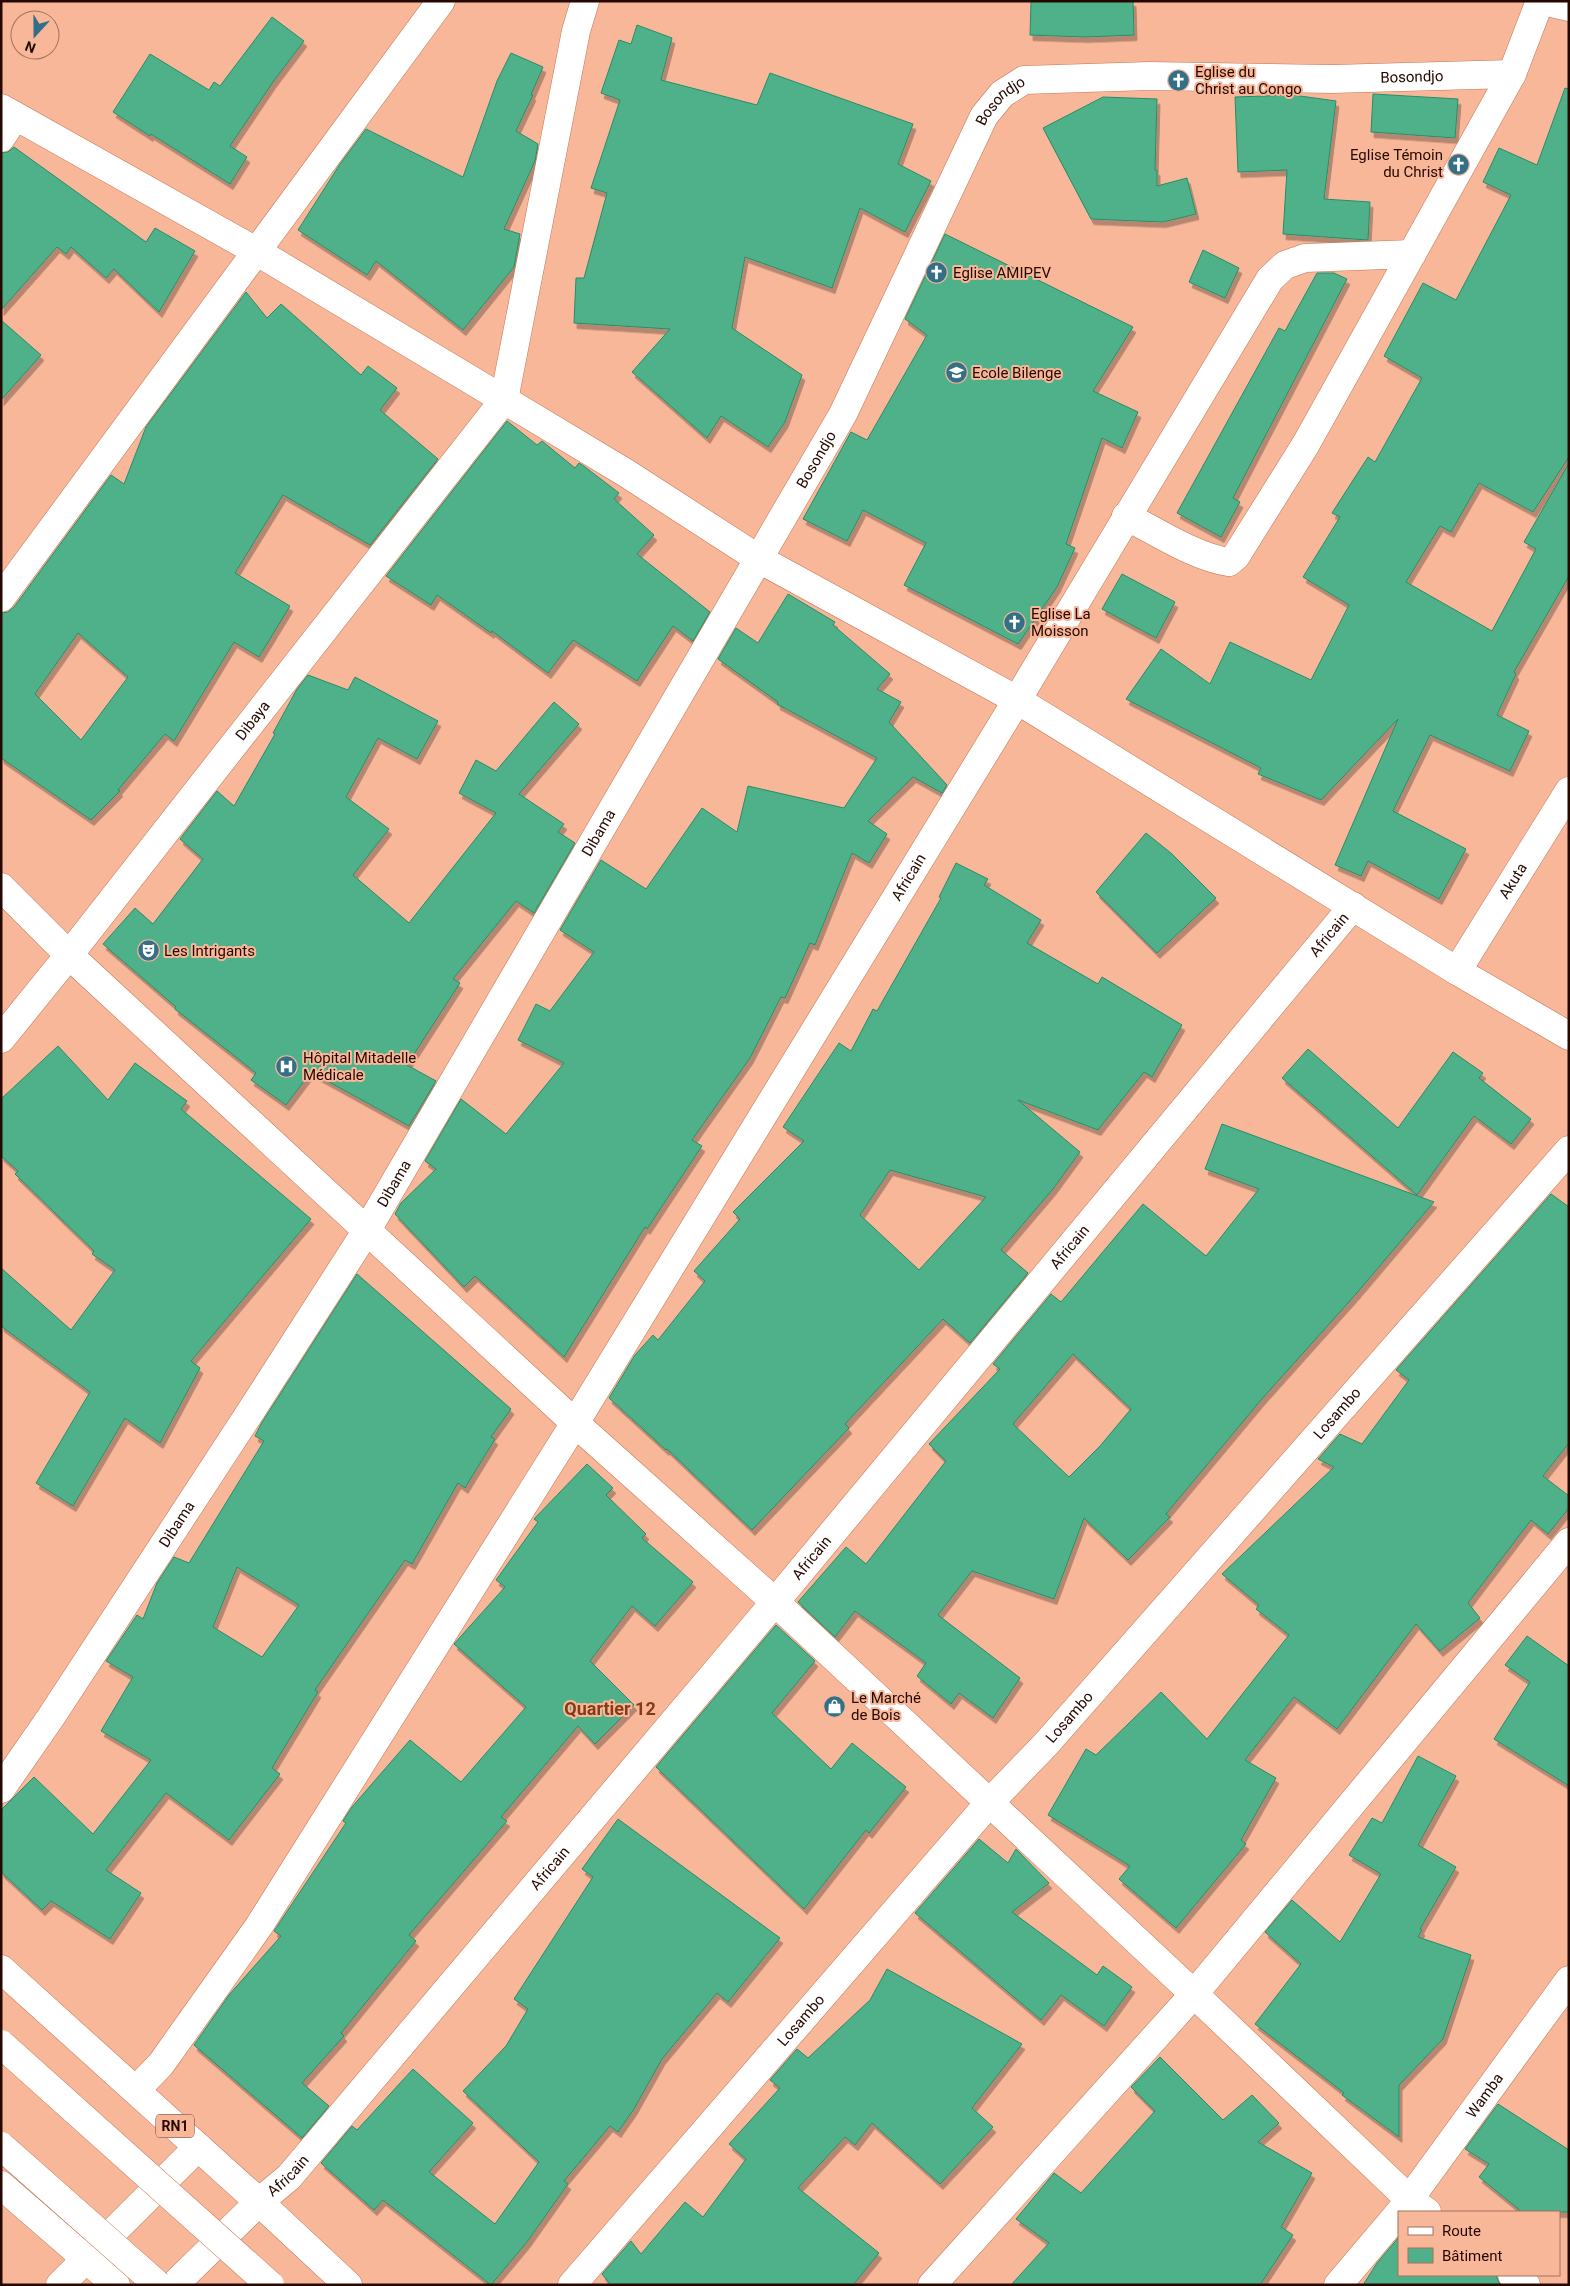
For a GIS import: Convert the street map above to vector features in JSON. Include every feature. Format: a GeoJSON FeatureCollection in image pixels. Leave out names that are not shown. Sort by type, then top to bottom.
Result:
{"type":"FeatureCollection","features":[{"type":"Feature","properties":{"kind":"main road"},"geometry":{"type":"LineString","coordinates":[[1,598],[440,1]]}},
{"type":"Feature","properties":{"kind":"main road"},"geometry":{"type":"LineString","coordinates":[[504,400],[576,31],[585,1]]}},
{"type":"Feature","properties":{"kind":"main road"},"geometry":{"type":"LineString","coordinates":[[1126,516],[1176,542],[1220,561],[1229,562],[1236,556],[1306,444],[1512,74],[1542,1],[1569,7]]}},
{"type":"Feature","properties":{"kind":"main road","name":"Bosondjo"},"geometry":{"type":"LineString","coordinates":[[760,559],[843,414],[976,132],[984,116],[1002,94],[1024,80],[1149,76],[1332,79],[1512,74]]}},
{"type":"Feature","properties":{"kind":"main road"},"geometry":{"type":"LineString","coordinates":[[6,121],[256,251],[626,474],[760,559],[1017,700],[1457,971],[1569,1036]]}},
{"type":"Feature","properties":{"kind":"main road","name":"Africain"},"geometry":{"type":"LineString","coordinates":[[136,2090],[161,2064],[259,1926],[574,1423],[1017,700],[1265,287],[1285,265],[1305,258],[1412,254]]}},
{"type":"Feature","properties":{"kind":"main road","name":"Dibaya"},"geometry":{"type":"LineString","coordinates":[[1,1039],[504,400]]}},
{"type":"Feature","properties":{"kind":"main road","name":"Dibama"},"geometry":{"type":"LineString","coordinates":[[1,1790],[201,1488],[366,1230],[760,559]]}},
{"type":"Feature","properties":{"kind":"main road","name":"Akuta"},"geometry":{"type":"LineString","coordinates":[[1457,971],[1569,791]]}},
{"type":"Feature","properties":{"kind":"main road"},"geometry":{"type":"LineString","coordinates":[[1,887],[69,955],[574,1423],[775,1602],[990,1802],[1194,1994],[1409,2209]]}},
{"type":"Feature","properties":{"kind":"main road","name":"Africain"},"geometry":{"type":"LineString","coordinates":[[174,2285],[259,2202],[289,2177],[775,1602],[1353,906]]}},
{"type":"Feature","properties":{"kind":"main road","name":"Losambo"},"geometry":{"type":"LineString","coordinates":[[572,2285],[990,1802],[1059,1729],[1569,1150]]}},
{"type":"Feature","properties":{"kind":"main road"},"geometry":{"type":"LineString","coordinates":[[932,2285],[1194,1994],[1569,1542]]}},
{"type":"Feature","properties":{"kind":"main road","name":"RN1"},"geometry":{"type":"LineString","coordinates":[[1,1969],[348,2285]]}},
{"type":"Feature","properties":{"kind":"main road","name":"Wamba"},"geometry":{"type":"LineString","coordinates":[[1409,2209],[1569,1980]]}},
{"type":"Feature","properties":{"kind":"main road"},"geometry":{"type":"LineString","coordinates":[[1,2044],[270,2285]]}},
{"type":"Feature","properties":{"kind":"main road"},"geometry":{"type":"LineString","coordinates":[[1,2146],[158,2285]]}},
{"type":"Feature","properties":{"kind":"main road"},"geometry":{"type":"LineString","coordinates":[[60,2285],[198,2147]]}},
{"type":"Feature","properties":{"kind":"main road"},"geometry":{"type":"LineString","coordinates":[[1,2185],[116,2285]]}},
{"type":"Feature","properties":{"kind":"main road","name":"Wamba"},"geometry":{"type":"LineString","coordinates":[[1338,2285],[1398,2221]]}},
{"type":"Feature","properties":{"kind":"main road"},"geometry":{"type":"LineString","coordinates":[[1513,2276],[1526,2285]]}},
{"type":"Feature","properties":{"kind":"building"},"geometry":{"type":"Polygon","coordinates":[[[1031,1],[1133,1],[1134,35],[1085,37],[1030,35],[1031,1]]]}},
{"type":"Feature","properties":{"kind":"building"},"geometry":{"type":"Polygon","coordinates":[[[272,17],[304,41],[273,82],[230,146],[247,157],[230,184],[113,112],[150,54],[209,90],[214,82],[220,86],[272,17]]]}},
{"type":"Feature","properties":{"kind":"building"},"geometry":{"type":"Polygon","coordinates":[[[637,25],[672,38],[661,80],[757,105],[770,73],[913,124],[898,164],[931,181],[905,232],[860,208],[832,288],[745,257],[732,328],[802,375],[785,422],[768,447],[721,416],[707,438],[632,372],[670,329],[574,323],[576,278],[584,278],[607,193],[591,188],[620,100],[601,93],[619,40],[631,44],[637,25]]]}},
{"type":"Feature","properties":{"kind":"building"},"geometry":{"type":"Polygon","coordinates":[[[511,53],[543,67],[531,95],[533,95],[516,131],[538,144],[535,161],[504,229],[520,234],[514,267],[463,330],[376,261],[367,275],[298,230],[340,164],[366,129],[463,177],[497,81],[511,53]]]}},
{"type":"Feature","properties":{"kind":"building"},"geometry":{"type":"Polygon","coordinates":[[[1565,88],[1569,89],[1569,457],[1533,512],[1479,483],[1451,532],[1440,526],[1406,582],[1492,631],[1536,549],[1524,542],[1569,463],[1569,576],[1514,672],[1516,674],[1497,715],[1529,731],[1510,771],[1430,735],[1393,811],[1466,849],[1439,899],[1368,861],[1361,876],[1335,865],[1398,719],[1321,800],[1258,774],[1261,768],[1126,699],[1161,649],[1210,684],[1230,642],[1311,680],[1349,605],[1303,577],[1340,517],[1332,513],[1368,457],[1375,462],[1422,378],[1384,356],[1423,283],[1456,300],[1511,195],[1483,182],[1499,148],[1537,165],[1565,88]]]}},
{"type":"Feature","properties":{"kind":"building"},"geometry":{"type":"Polygon","coordinates":[[[1373,94],[1458,99],[1455,138],[1371,132],[1373,94]]]}},
{"type":"Feature","properties":{"kind":"building"},"geometry":{"type":"Polygon","coordinates":[[[1293,95],[1336,101],[1324,199],[1370,202],[1368,240],[1283,234],[1287,170],[1238,172],[1235,97],[1293,95]]]}},
{"type":"Feature","properties":{"kind":"building"},"geometry":{"type":"Polygon","coordinates":[[[1103,97],[1157,99],[1155,170],[1157,170],[1157,186],[1187,178],[1196,214],[1163,222],[1091,219],[1043,128],[1103,97]]]}},
{"type":"Feature","properties":{"kind":"building"},"geometry":{"type":"Polygon","coordinates":[[[14,147],[146,242],[155,228],[195,251],[159,312],[114,269],[106,278],[71,247],[66,254],[57,247],[1,310],[1,153],[8,152],[14,147]]]}},
{"type":"Feature","properties":{"kind":"building"},"geometry":{"type":"Polygon","coordinates":[[[945,234],[1133,327],[1093,391],[1138,412],[1122,448],[1102,438],[1066,544],[1075,548],[1057,587],[1018,644],[904,585],[926,543],[863,510],[847,541],[803,519],[851,432],[867,440],[927,335],[905,319],[945,234]]]}},
{"type":"Feature","properties":{"kind":"building"},"geometry":{"type":"Polygon","coordinates":[[[1203,250],[1239,268],[1225,298],[1189,282],[1203,250]]]}},
{"type":"Feature","properties":{"kind":"building"},"geometry":{"type":"Polygon","coordinates":[[[1317,273],[1334,273],[1347,279],[1233,498],[1240,502],[1221,537],[1177,513],[1279,328],[1285,331],[1317,273]]]}},
{"type":"Feature","properties":{"kind":"building"},"geometry":{"type":"Polygon","coordinates":[[[246,292],[267,318],[281,304],[361,375],[368,366],[397,388],[380,410],[438,459],[370,545],[283,495],[235,573],[290,606],[259,657],[234,642],[174,741],[165,734],[118,790],[120,791],[91,820],[1,758],[1,613],[8,612],[14,607],[111,475],[124,484],[146,427],[246,292]],[[78,633],[35,694],[81,740],[128,677],[78,633]]]}},
{"type":"Feature","properties":{"kind":"building"},"geometry":{"type":"Polygon","coordinates":[[[1,320],[41,355],[1,400],[1,320]]]}},
{"type":"Feature","properties":{"kind":"building"},"geometry":{"type":"Polygon","coordinates":[[[507,421],[537,445],[542,441],[575,468],[579,463],[619,493],[614,499],[654,535],[637,554],[710,612],[693,641],[673,626],[637,681],[573,640],[548,673],[492,631],[491,633],[437,595],[431,605],[386,576],[507,421]]]}},
{"type":"Feature","properties":{"kind":"building"},"geometry":{"type":"Polygon","coordinates":[[[1122,574],[1175,602],[1156,638],[1102,609],[1122,574]]]}},
{"type":"Feature","properties":{"kind":"building"},"geometry":{"type":"Polygon","coordinates":[[[788,594],[835,622],[833,625],[890,674],[877,689],[901,702],[889,722],[947,785],[942,793],[913,777],[868,821],[887,834],[869,863],[852,853],[815,945],[810,943],[785,998],[781,997],[750,1058],[692,1140],[702,1146],[647,1229],[645,1227],[564,1357],[475,1276],[464,1287],[395,1214],[401,1203],[436,1169],[425,1161],[461,1099],[506,1134],[564,1063],[518,1040],[536,1004],[550,1011],[594,952],[560,930],[601,860],[646,889],[702,808],[737,832],[748,786],[844,808],[877,758],[777,704],[778,702],[718,659],[736,628],[758,643],[788,594]]]}},
{"type":"Feature","properties":{"kind":"building"},"geometry":{"type":"Polygon","coordinates":[[[308,675],[348,690],[355,677],[438,721],[417,759],[378,738],[346,797],[389,829],[353,875],[409,923],[496,813],[459,793],[476,760],[496,771],[554,702],[579,724],[519,794],[564,824],[558,832],[575,843],[534,913],[516,901],[453,979],[460,983],[407,1065],[436,1081],[409,1126],[311,1072],[286,1105],[251,1080],[256,1073],[175,1009],[176,1007],[103,944],[135,908],[153,924],[203,859],[180,839],[217,791],[234,806],[275,734],[273,733],[297,689],[308,675]]]}},
{"type":"Feature","properties":{"kind":"building"},"geometry":{"type":"Polygon","coordinates":[[[1146,833],[1172,854],[1216,898],[1157,953],[1096,892],[1146,833]]]}},
{"type":"Feature","properties":{"kind":"building"},"geometry":{"type":"Polygon","coordinates":[[[956,863],[988,879],[984,885],[1041,920],[1027,943],[1098,984],[1102,977],[1182,1025],[1152,1077],[1144,1072],[1098,1130],[1018,1100],[1080,1152],[1053,1189],[1001,1250],[1028,1273],[970,1343],[943,1319],[845,1424],[849,1428],[752,1530],[667,1449],[609,1398],[635,1355],[653,1335],[658,1340],[705,1281],[694,1271],[740,1219],[733,1212],[804,1141],[783,1127],[839,1043],[851,1051],[873,1009],[877,1011],[941,898],[939,897],[956,863]],[[890,1170],[860,1215],[919,1270],[986,1197],[890,1170]]]}},
{"type":"Feature","properties":{"kind":"building"},"geometry":{"type":"Polygon","coordinates":[[[58,1046],[108,1100],[135,1063],[187,1101],[181,1109],[311,1219],[191,1361],[200,1368],[160,1443],[125,1418],[73,1506],[36,1483],[90,1392],[1,1326],[1,1268],[71,1330],[115,1270],[92,1254],[94,1251],[15,1174],[18,1171],[1,1156],[1,1099],[58,1046]]]}},
{"type":"Feature","properties":{"kind":"building"},"geometry":{"type":"Polygon","coordinates":[[[1308,1049],[1398,1128],[1453,1052],[1483,1073],[1479,1078],[1531,1119],[1511,1144],[1474,1116],[1417,1195],[1282,1078],[1308,1049]]]}},
{"type":"Feature","properties":{"kind":"building"},"geometry":{"type":"Polygon","coordinates":[[[1222,1124],[1434,1202],[1356,1294],[1261,1400],[1166,1514],[1170,1517],[1128,1560],[1084,1518],[1054,1599],[972,1571],[938,1615],[1020,1678],[993,1718],[959,1693],[951,1704],[917,1676],[926,1663],[855,1611],[835,1637],[798,1602],[846,1547],[866,1564],[946,1461],[929,1444],[1000,1369],[993,1364],[1051,1294],[1061,1302],[1143,1204],[1206,1256],[1259,1189],[1205,1169],[1222,1124]],[[1073,1354],[1013,1424],[1069,1477],[1100,1446],[1131,1409],[1073,1354]]]}},
{"type":"Feature","properties":{"kind":"building"},"geometry":{"type":"Polygon","coordinates":[[[1551,1194],[1569,1207],[1569,1443],[1543,1476],[1569,1496],[1569,1508],[1548,1534],[1531,1520],[1468,1603],[1480,1618],[1440,1651],[1416,1624],[1337,1729],[1294,1697],[1245,1760],[1276,1778],[1241,1840],[1246,1844],[1176,1928],[1119,1879],[1130,1866],[1048,1815],[1086,1749],[1096,1755],[1161,1692],[1207,1739],[1289,1635],[1256,1609],[1259,1605],[1222,1574],[1334,1467],[1318,1459],[1340,1434],[1362,1444],[1409,1380],[1396,1370],[1551,1194]]]}},
{"type":"Feature","properties":{"kind":"building"},"geometry":{"type":"Polygon","coordinates":[[[357,1274],[511,1409],[491,1437],[495,1439],[465,1488],[458,1483],[412,1564],[405,1560],[315,1690],[318,1692],[272,1768],[280,1774],[229,1840],[166,1793],[106,1870],[141,1893],[110,1939],[51,1901],[42,1910],[1,1872],[1,1810],[34,1777],[93,1834],[151,1760],[101,1731],[133,1677],[106,1661],[137,1615],[143,1619],[157,1583],[174,1557],[189,1563],[264,1441],[255,1436],[357,1274]],[[237,1567],[213,1627],[262,1657],[299,1605],[237,1567]]]}},
{"type":"Feature","properties":{"kind":"building"},"geometry":{"type":"Polygon","coordinates":[[[587,1464],[613,1488],[606,1495],[646,1534],[642,1538],[693,1582],[655,1626],[632,1606],[590,1661],[634,1705],[595,1744],[578,1726],[501,1817],[507,1821],[409,1935],[416,1941],[341,2033],[344,2036],[302,2083],[329,2106],[302,2138],[194,2045],[229,1995],[281,1936],[274,1931],[346,1823],[343,1821],[352,1807],[410,1740],[461,1782],[526,1707],[454,1644],[505,1587],[496,1580],[538,1522],[534,1519],[587,1464]]]}},
{"type":"Feature","properties":{"kind":"building"},"geometry":{"type":"Polygon","coordinates":[[[776,1625],[815,1661],[772,1713],[831,1769],[852,1743],[906,1787],[869,1833],[866,1830],[804,1909],[656,1767],[776,1625]]]}},
{"type":"Feature","properties":{"kind":"building"},"geometry":{"type":"Polygon","coordinates":[[[1527,1636],[1569,1666],[1569,1786],[1494,1739],[1530,1682],[1505,1665],[1527,1636]]]}},
{"type":"Feature","properties":{"kind":"building"},"geometry":{"type":"Polygon","coordinates":[[[1418,1756],[1456,1776],[1418,1845],[1456,1867],[1420,1929],[1422,1930],[1418,1937],[1471,1955],[1443,2039],[1399,2085],[1399,2137],[1342,2095],[1344,2093],[1255,2024],[1301,1964],[1265,1932],[1292,1900],[1340,1942],[1381,1874],[1349,1855],[1372,1818],[1382,1823],[1418,1756]]]}},
{"type":"Feature","properties":{"kind":"building"},"geometry":{"type":"Polygon","coordinates":[[[618,1819],[780,1938],[728,2002],[717,1993],[662,2059],[634,2109],[618,2132],[610,2126],[564,2181],[568,2184],[527,2242],[491,2285],[383,2200],[374,2210],[321,2163],[352,2126],[357,2130],[413,2069],[473,2123],[429,2172],[495,2224],[539,2162],[463,2091],[506,2046],[528,2009],[514,1999],[593,1877],[582,1869],[618,1819]]]}},
{"type":"Feature","properties":{"kind":"building"},"geometry":{"type":"Polygon","coordinates":[[[979,1839],[1008,1863],[1016,1849],[1049,1883],[1012,1912],[1097,1975],[1103,1966],[1132,1987],[1104,2026],[1061,1995],[1041,2020],[915,1913],[979,1839]]]}},
{"type":"Feature","properties":{"kind":"building"},"geometry":{"type":"Polygon","coordinates":[[[887,1969],[1022,2044],[972,2108],[993,2127],[940,2184],[872,2123],[855,2145],[845,2137],[798,2188],[879,2253],[853,2285],[611,2285],[602,2274],[631,2241],[641,2254],[685,2202],[703,2217],[746,2159],[729,2144],[780,2088],[770,2080],[797,2049],[808,2058],[870,2000],[887,1969]]]}},
{"type":"Feature","properties":{"kind":"building"},"geometry":{"type":"Polygon","coordinates":[[[1160,2057],[1223,2120],[1252,2095],[1279,2123],[1258,2142],[1312,2173],[1281,2227],[1293,2235],[1260,2285],[1011,2285],[1049,2243],[1016,2219],[1054,2173],[1081,2193],[1155,2111],[1131,2087],[1160,2057]]]}},
{"type":"Feature","properties":{"kind":"building"},"geometry":{"type":"Polygon","coordinates":[[[1498,2104],[1569,2150],[1569,2212],[1521,2211],[1479,2177],[1489,2164],[1465,2149],[1498,2104]]]}},
{"type":"Feature","properties":{"kind":"building"},"geometry":{"type":"Polygon","coordinates":[[[1398,2238],[1398,2276],[1496,2276],[1500,2285],[1363,2285],[1377,2263],[1398,2238]]]}},
{"type":"Feature","properties":{"kind":"place","name":"Eglise du Christ au Congo"},"geometry":{"type":"Point","coordinates":[1179,81]}},
{"type":"Feature","properties":{"kind":"place","name":"Eglise Témoin du Christ"},"geometry":{"type":"Point","coordinates":[1459,164]}},
{"type":"Feature","properties":{"kind":"place","name":"Eglise AMIPEV"},"geometry":{"type":"Point","coordinates":[937,273]}},
{"type":"Feature","properties":{"kind":"place","name":"Ecole Bilenge"},"geometry":{"type":"Point","coordinates":[956,373]}},
{"type":"Feature","properties":{"kind":"place","name":"Eglise La Moisson"},"geometry":{"type":"Point","coordinates":[1015,623]}},
{"type":"Feature","properties":{"kind":"place","name":"Les Intrigants"},"geometry":{"type":"Point","coordinates":[148,951]}},
{"type":"Feature","properties":{"kind":"place","name":"Hôpital Mitadelle Médicale"},"geometry":{"type":"Point","coordinates":[287,1067]}},
{"type":"Feature","properties":{"kind":"place","name":"Le Marché de Bois"},"geometry":{"type":"Point","coordinates":[835,1707]}},
{"type":"Feature","properties":{"kind":"district","name":"Quartier 12"},"geometry":{"type":"Point","coordinates":[610,1708]}}]}
